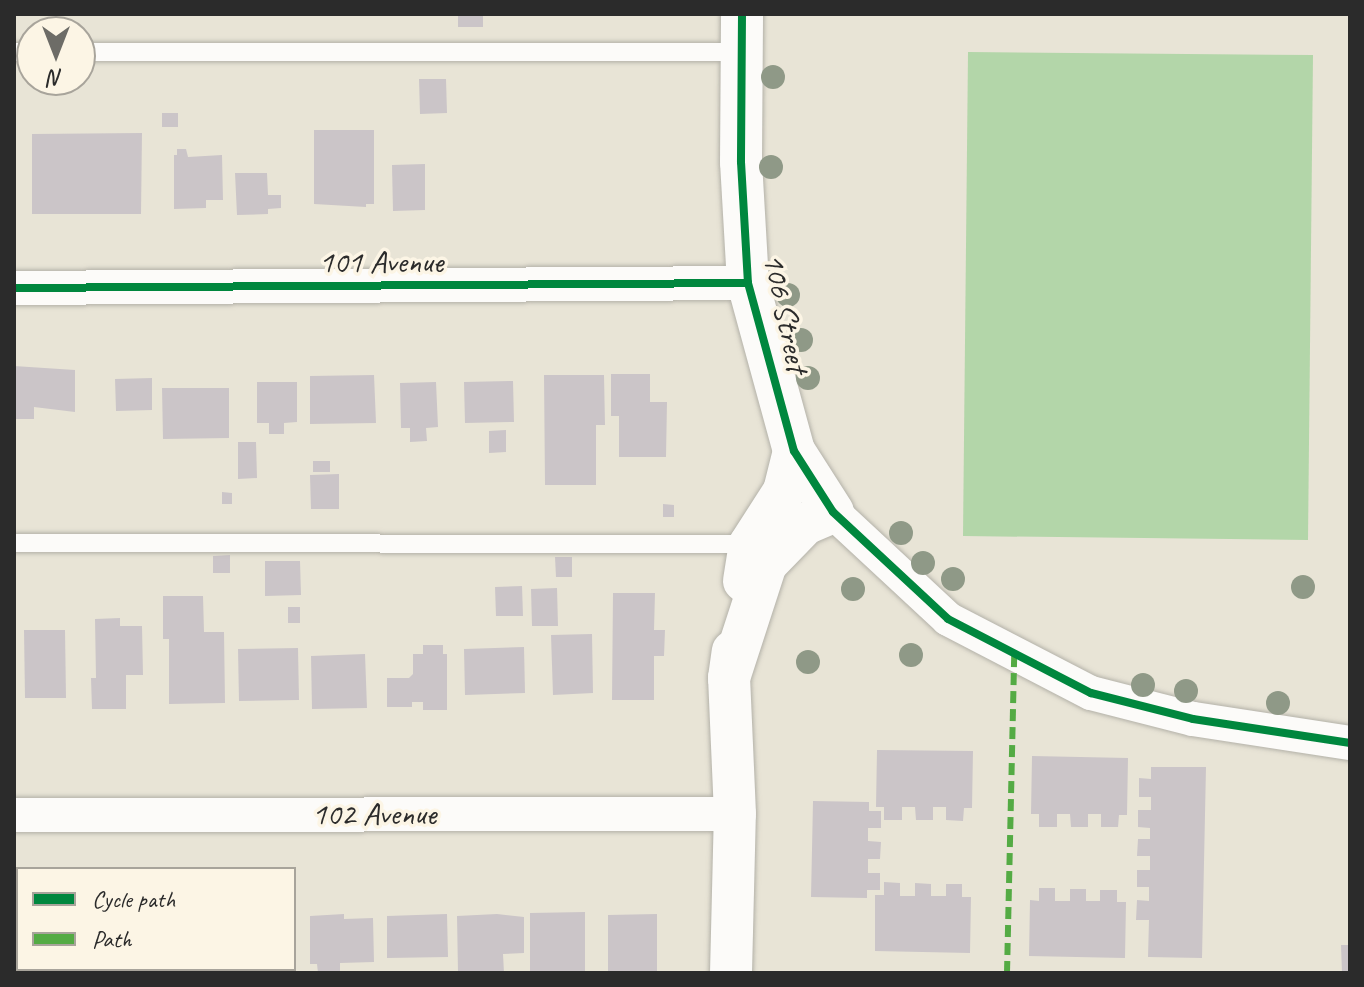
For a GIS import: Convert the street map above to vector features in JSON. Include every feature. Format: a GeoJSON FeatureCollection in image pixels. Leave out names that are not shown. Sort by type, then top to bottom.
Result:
{"type":"FeatureCollection","features":[{"type":"Feature","properties":{"kind":"street","name":"106 Street"},"geometry":{"type":"LineString","coordinates":[[729,678],[766,564],[805,524],[833,512],[794,451],[748,283],[741,162],[742,33]]}},
{"type":"Feature","properties":{"kind":"street","name":"101 Avenue"},"geometry":{"type":"LineString","coordinates":[[14,288],[748,283]]}},
{"type":"Feature","properties":{"kind":"street","name":"106 Street"},"geometry":{"type":"LineString","coordinates":[[731,973],[735,814],[729,678],[750,544],[784,491],[794,451]]}},
{"type":"Feature","properties":{"kind":"street"},"geometry":{"type":"LineString","coordinates":[[833,512],[948,619],[1091,693],[1193,719],[1350,743]]}},
{"type":"Feature","properties":{"kind":"street","name":"102 Avenue"},"geometry":{"type":"LineString","coordinates":[[14,815],[735,814]]}},
{"type":"Feature","properties":{"kind":"lane"},"geometry":{"type":"LineString","coordinates":[[96,52],[742,33]]}},
{"type":"Feature","properties":{"kind":"lane"},"geometry":{"type":"LineString","coordinates":[[14,543],[750,544]]}},
{"type":"Feature","properties":{"kind":"green space"},"geometry":{"type":"Polygon","coordinates":[[[968,52],[1313,55],[1308,540],[963,536],[968,52]]]}},
{"type":"Feature","properties":{"kind":"building"},"geometry":{"type":"Polygon","coordinates":[[[458,14],[483,14],[483,27],[458,27],[458,14]]]}},
{"type":"Feature","properties":{"kind":"building"},"geometry":{"type":"Polygon","coordinates":[[[419,79],[446,79],[447,113],[420,114],[419,79]]]}},
{"type":"Feature","properties":{"kind":"building"},"geometry":{"type":"Polygon","coordinates":[[[162,113],[178,113],[178,127],[162,127],[162,113]]]}},
{"type":"Feature","properties":{"kind":"building"},"geometry":{"type":"Polygon","coordinates":[[[314,130],[374,130],[374,204],[366,204],[366,207],[314,204],[314,130]]]}},
{"type":"Feature","properties":{"kind":"building"},"geometry":{"type":"Polygon","coordinates":[[[142,133],[141,214],[32,214],[32,134],[142,133]]]}},
{"type":"Feature","properties":{"kind":"building"},"geometry":{"type":"Polygon","coordinates":[[[177,149],[186,149],[188,157],[222,155],[223,200],[206,200],[206,208],[174,209],[174,155],[177,155],[177,149]]]}},
{"type":"Feature","properties":{"kind":"building"},"geometry":{"type":"Polygon","coordinates":[[[425,164],[425,210],[393,211],[392,165],[425,164]]]}},
{"type":"Feature","properties":{"kind":"building"},"geometry":{"type":"Polygon","coordinates":[[[235,173],[267,173],[268,195],[281,195],[281,208],[268,209],[268,214],[237,215],[235,173]]]}},
{"type":"Feature","properties":{"kind":"building"},"geometry":{"type":"Polygon","coordinates":[[[14,366],[75,370],[75,412],[34,407],[34,419],[14,419],[14,366]]]}},
{"type":"Feature","properties":{"kind":"building"},"geometry":{"type":"Polygon","coordinates":[[[611,374],[650,374],[650,402],[667,402],[666,457],[619,457],[619,416],[611,416],[611,374]]]}},
{"type":"Feature","properties":{"kind":"building"},"geometry":{"type":"Polygon","coordinates":[[[374,375],[376,423],[310,424],[310,376],[374,375]]]}},
{"type":"Feature","properties":{"kind":"building"},"geometry":{"type":"Polygon","coordinates":[[[544,375],[604,375],[605,425],[596,425],[596,485],[545,485],[544,375]]]}},
{"type":"Feature","properties":{"kind":"building"},"geometry":{"type":"Polygon","coordinates":[[[152,378],[152,410],[116,411],[115,379],[152,378]]]}},
{"type":"Feature","properties":{"kind":"building"},"geometry":{"type":"Polygon","coordinates":[[[513,381],[514,422],[465,423],[464,382],[513,381]]]}},
{"type":"Feature","properties":{"kind":"building"},"geometry":{"type":"Polygon","coordinates":[[[257,382],[297,382],[297,422],[284,423],[284,434],[269,434],[269,423],[257,423],[257,382]]]}},
{"type":"Feature","properties":{"kind":"building"},"geometry":{"type":"Polygon","coordinates":[[[436,382],[438,427],[426,428],[427,441],[410,442],[410,428],[401,428],[400,383],[436,382]]]}},
{"type":"Feature","properties":{"kind":"building"},"geometry":{"type":"Polygon","coordinates":[[[162,388],[229,388],[229,438],[163,439],[162,388]]]}},
{"type":"Feature","properties":{"kind":"building"},"geometry":{"type":"Polygon","coordinates":[[[506,430],[506,452],[489,453],[489,431],[506,430]]]}},
{"type":"Feature","properties":{"kind":"building"},"geometry":{"type":"Polygon","coordinates":[[[238,442],[256,442],[257,478],[238,479],[238,442]]]}},
{"type":"Feature","properties":{"kind":"building"},"geometry":{"type":"Polygon","coordinates":[[[313,461],[330,461],[330,472],[313,472],[313,461]]]}},
{"type":"Feature","properties":{"kind":"building"},"geometry":{"type":"Polygon","coordinates":[[[339,474],[339,509],[311,509],[310,475],[339,474]]]}},
{"type":"Feature","properties":{"kind":"building"},"geometry":{"type":"Polygon","coordinates":[[[222,492],[232,493],[232,504],[222,504],[222,492]]]}},
{"type":"Feature","properties":{"kind":"building"},"geometry":{"type":"Polygon","coordinates":[[[663,504],[674,505],[674,517],[663,517],[663,504]]]}},
{"type":"Feature","properties":{"kind":"building"},"geometry":{"type":"Polygon","coordinates":[[[230,555],[230,573],[213,573],[213,556],[230,555]]]}},
{"type":"Feature","properties":{"kind":"building"},"geometry":{"type":"Polygon","coordinates":[[[555,557],[572,557],[572,577],[556,577],[555,557]]]}},
{"type":"Feature","properties":{"kind":"building"},"geometry":{"type":"Polygon","coordinates":[[[265,561],[300,561],[301,595],[265,596],[265,561]]]}},
{"type":"Feature","properties":{"kind":"building"},"geometry":{"type":"Polygon","coordinates":[[[522,586],[523,616],[496,616],[495,587],[522,586]]]}},
{"type":"Feature","properties":{"kind":"building"},"geometry":{"type":"Polygon","coordinates":[[[557,588],[558,626],[532,626],[531,589],[557,588]]]}},
{"type":"Feature","properties":{"kind":"building"},"geometry":{"type":"Polygon","coordinates":[[[613,593],[655,593],[654,630],[665,630],[664,656],[654,656],[654,700],[612,700],[613,593]]]}},
{"type":"Feature","properties":{"kind":"building"},"geometry":{"type":"Polygon","coordinates":[[[163,596],[203,596],[204,632],[224,632],[225,703],[169,704],[169,639],[163,639],[163,596]]]}},
{"type":"Feature","properties":{"kind":"building"},"geometry":{"type":"Polygon","coordinates":[[[288,607],[300,607],[300,623],[288,623],[288,607]]]}},
{"type":"Feature","properties":{"kind":"building"},"geometry":{"type":"Polygon","coordinates":[[[120,618],[120,626],[142,626],[143,675],[126,675],[126,709],[92,709],[91,678],[96,678],[95,619],[120,618]]]}},
{"type":"Feature","properties":{"kind":"building"},"geometry":{"type":"Polygon","coordinates":[[[24,630],[65,630],[66,698],[25,698],[24,630]]]}},
{"type":"Feature","properties":{"kind":"building"},"geometry":{"type":"Polygon","coordinates":[[[592,634],[593,693],[553,695],[551,635],[592,634]]]}},
{"type":"Feature","properties":{"kind":"building"},"geometry":{"type":"Polygon","coordinates":[[[423,645],[443,645],[443,654],[447,654],[447,710],[423,710],[423,702],[412,702],[412,707],[387,707],[387,678],[409,678],[413,674],[413,654],[423,654],[423,645]]]}},
{"type":"Feature","properties":{"kind":"building"},"geometry":{"type":"Polygon","coordinates":[[[524,647],[525,693],[465,695],[464,649],[524,647]]]}},
{"type":"Feature","properties":{"kind":"building"},"geometry":{"type":"Polygon","coordinates":[[[298,648],[299,700],[239,701],[238,649],[298,648]]]}},
{"type":"Feature","properties":{"kind":"building"},"geometry":{"type":"Polygon","coordinates":[[[365,654],[367,708],[312,709],[311,656],[365,654]]]}},
{"type":"Feature","properties":{"kind":"building"},"geometry":{"type":"Polygon","coordinates":[[[877,750],[973,751],[972,808],[964,808],[963,821],[946,820],[946,807],[933,807],[933,820],[916,820],[915,807],[902,807],[902,820],[884,820],[884,807],[876,807],[877,750]]]}},
{"type":"Feature","properties":{"kind":"building"},"geometry":{"type":"Polygon","coordinates":[[[1032,756],[1128,758],[1127,815],[1119,815],[1118,827],[1101,827],[1101,814],[1088,814],[1088,827],[1071,827],[1070,814],[1057,814],[1057,827],[1039,827],[1039,814],[1031,814],[1032,756]]]}},
{"type":"Feature","properties":{"kind":"building"},"geometry":{"type":"Polygon","coordinates":[[[1151,767],[1206,767],[1202,958],[1148,957],[1149,920],[1136,920],[1137,900],[1149,901],[1149,887],[1137,887],[1137,870],[1150,870],[1150,856],[1137,856],[1138,839],[1150,839],[1150,828],[1138,827],[1138,810],[1151,810],[1151,797],[1139,797],[1139,778],[1151,779],[1151,767]]]}},
{"type":"Feature","properties":{"kind":"building"},"geometry":{"type":"Polygon","coordinates":[[[813,801],[869,802],[869,811],[881,811],[881,828],[868,828],[868,841],[881,842],[880,859],[868,859],[868,873],[880,873],[880,890],[867,890],[867,898],[811,897],[813,801]]]}},
{"type":"Feature","properties":{"kind":"building"},"geometry":{"type":"Polygon","coordinates":[[[884,882],[900,883],[900,896],[915,896],[915,883],[931,884],[931,896],[946,896],[946,884],[962,884],[962,897],[971,897],[970,953],[875,951],[875,895],[884,895],[884,882]]]}},
{"type":"Feature","properties":{"kind":"building"},"geometry":{"type":"Polygon","coordinates":[[[1039,888],[1055,888],[1055,901],[1070,901],[1070,889],[1086,889],[1086,901],[1100,901],[1100,890],[1117,890],[1117,902],[1126,902],[1125,958],[1029,956],[1030,900],[1039,901],[1039,888]]]}},
{"type":"Feature","properties":{"kind":"building"},"geometry":{"type":"Polygon","coordinates":[[[585,912],[585,971],[530,971],[530,913],[585,912]]]}},
{"type":"Feature","properties":{"kind":"building"},"geometry":{"type":"Polygon","coordinates":[[[344,914],[344,919],[373,918],[374,962],[340,963],[340,973],[318,973],[317,964],[310,964],[310,916],[344,914]]]}},
{"type":"Feature","properties":{"kind":"building"},"geometry":{"type":"Polygon","coordinates":[[[447,914],[448,957],[387,958],[387,916],[447,914]]]}},
{"type":"Feature","properties":{"kind":"building"},"geometry":{"type":"Polygon","coordinates":[[[497,914],[524,917],[524,953],[503,954],[504,973],[458,973],[457,916],[497,914]]]}},
{"type":"Feature","properties":{"kind":"building"},"geometry":{"type":"Polygon","coordinates":[[[657,914],[657,973],[608,973],[608,915],[657,914]]]}},
{"type":"Feature","properties":{"kind":"building"},"geometry":{"type":"Polygon","coordinates":[[[14,928],[16,928],[16,971],[14,928]]]}},
{"type":"Feature","properties":{"kind":"building"},"geometry":{"type":"Polygon","coordinates":[[[1341,945],[1350,945],[1350,973],[1342,973],[1341,945]]]}},
{"type":"Feature","properties":{"kind":"building"},"geometry":{"type":"Polygon","coordinates":[[[238,971],[283,971],[283,973],[238,971]]]}},
{"type":"Feature","properties":{"kind":"marked path"},"geometry":{"type":"LineString","coordinates":[[1007,973],[1014,653]]}},
{"type":"Feature","properties":{"kind":"cycle path"},"geometry":{"type":"LineString","coordinates":[[742,14],[741,162],[748,283],[794,451],[833,512],[948,619],[1091,693],[1193,719],[1350,743]]}},
{"type":"Feature","properties":{"kind":"cycle path"},"geometry":{"type":"LineString","coordinates":[[14,288],[748,283]]}}]}
